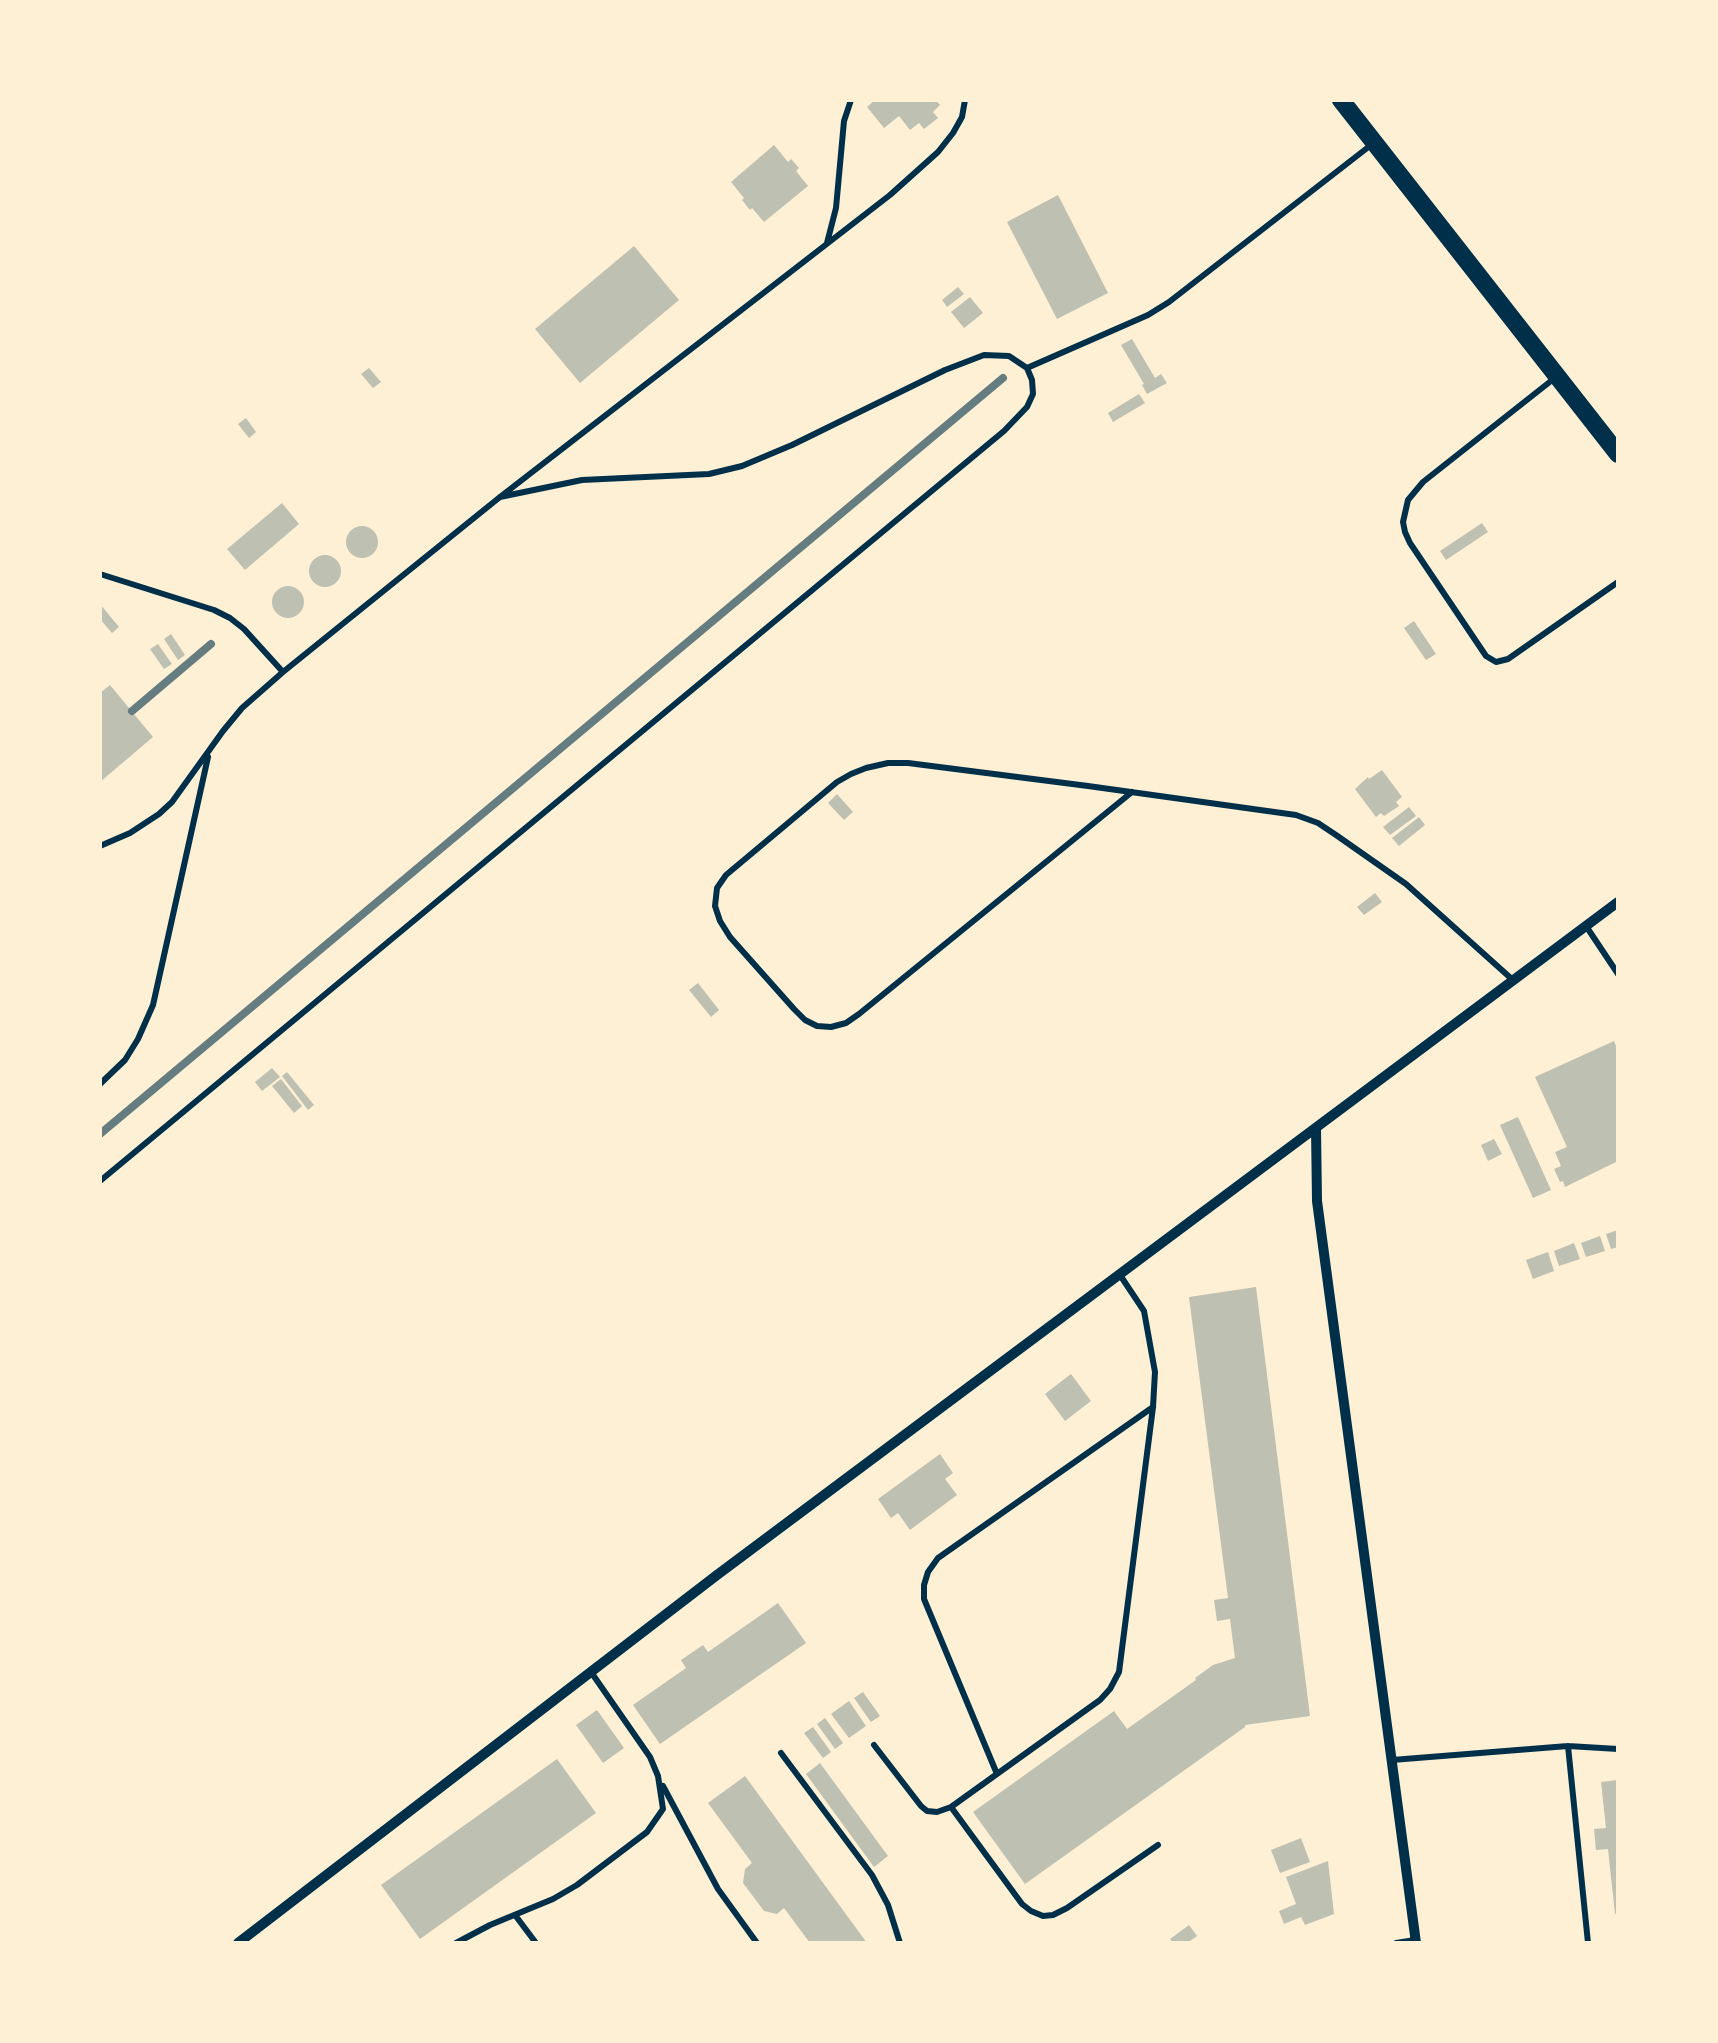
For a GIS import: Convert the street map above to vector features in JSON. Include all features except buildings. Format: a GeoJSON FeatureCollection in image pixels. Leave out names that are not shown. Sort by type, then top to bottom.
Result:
{"type":"FeatureCollection","features":[{"type":"Feature","properties":{"kind":"main road"},"geometry":{"type":"LineString","coordinates":[[1342,100],[1618,454]]}},
{"type":"Feature","properties":{"kind":"street"},"geometry":{"type":"LineString","coordinates":[[238,1943],[591,1672],[1618,902]]}},
{"type":"Feature","properties":{"kind":"street"},"geometry":{"type":"LineString","coordinates":[[1316,1128],[1316,1201],[1415,1941]]}},
{"type":"Feature","properties":{"kind":"lane"},"geometry":{"type":"LineString","coordinates":[[826,244],[836,208],[844,121],[851,100]]}},
{"type":"Feature","properties":{"kind":"lane"},"geometry":{"type":"LineString","coordinates":[[100,846],[130,833],[172,802],[242,708],[283,672],[500,497],[890,196],[954,133],[965,100]]}},
{"type":"Feature","properties":{"kind":"lane"},"geometry":{"type":"LineString","coordinates":[[1026,368],[1136,323],[1169,302],[1374,142]]}},
{"type":"Feature","properties":{"kind":"lane"},"geometry":{"type":"LineString","coordinates":[[100,1181],[1012,424],[1028,407],[1033,394],[1032,380],[1026,368],[1009,356],[984,355],[742,466],[709,474],[582,480],[500,497]]}},
{"type":"Feature","properties":{"kind":"lane"},"geometry":{"type":"LineString","coordinates":[[1557,376],[1422,482],[1408,500],[1405,532],[1486,656],[1496,662],[1508,658],[1618,582]]}},
{"type":"Feature","properties":{"kind":"lane"},"geometry":{"type":"LineString","coordinates":[[100,574],[230,618],[283,672]]}},
{"type":"Feature","properties":{"kind":"lane"},"geometry":{"type":"LineString","coordinates":[[100,1084],[138,1039],[153,1004],[210,751]]}},
{"type":"Feature","properties":{"kind":"lane"},"geometry":{"type":"LineString","coordinates":[[1132,792],[859,1014],[830,1028],[817,1026],[794,1010],[730,937],[715,906],[718,888],[726,875],[837,782],[888,762],[908,763],[1132,792],[1296,815],[1318,824],[1406,884],[1514,981]]}},
{"type":"Feature","properties":{"kind":"lane"},"geometry":{"type":"LineString","coordinates":[[1586,926],[1618,974]]}},
{"type":"Feature","properties":{"kind":"lane"},"geometry":{"type":"LineString","coordinates":[[874,1745],[921,1806],[938,1812],[951,1807],[1110,1690],[1119,1672],[1153,1407],[1154,1372],[1148,1325],[1138,1298],[1120,1274]]}},
{"type":"Feature","properties":{"kind":"lane"},"geometry":{"type":"LineString","coordinates":[[997,1774],[924,1599],[928,1572],[938,1558],[1153,1407]]}},
{"type":"Feature","properties":{"kind":"lane"},"geometry":{"type":"LineString","coordinates":[[591,1672],[650,1757],[718,1889],[758,1943]]}},
{"type":"Feature","properties":{"kind":"lane"},"geometry":{"type":"LineString","coordinates":[[1392,1760],[1568,1746],[1618,1749]]}},
{"type":"Feature","properties":{"kind":"lane"},"geometry":{"type":"LineString","coordinates":[[1568,1746],[1588,1943]]}},
{"type":"Feature","properties":{"kind":"lane"},"geometry":{"type":"LineString","coordinates":[[781,1753],[872,1875],[900,1943]]}},
{"type":"Feature","properties":{"kind":"lane"},"geometry":{"type":"LineString","coordinates":[[456,1943],[552,1898],[647,1832],[664,1810],[658,1776]]}},
{"type":"Feature","properties":{"kind":"lane"},"geometry":{"type":"LineString","coordinates":[[951,1807],[1022,1904],[1043,1916],[1066,1908],[1158,1844]]}},
{"type":"Feature","properties":{"kind":"lane"},"geometry":{"type":"LineString","coordinates":[[515,1915],[536,1943]]}},
{"type":"Feature","properties":{"kind":"lane"},"geometry":{"type":"LineString","coordinates":[[1396,1943],[1415,1941]]}},
{"type":"Feature","properties":{"kind":"railway"},"geometry":{"type":"LineString","coordinates":[[100,1134],[1003,378]]}},
{"type":"Feature","properties":{"kind":"railway"},"geometry":{"type":"LineString","coordinates":[[132,711],[211,644]]}}]}
